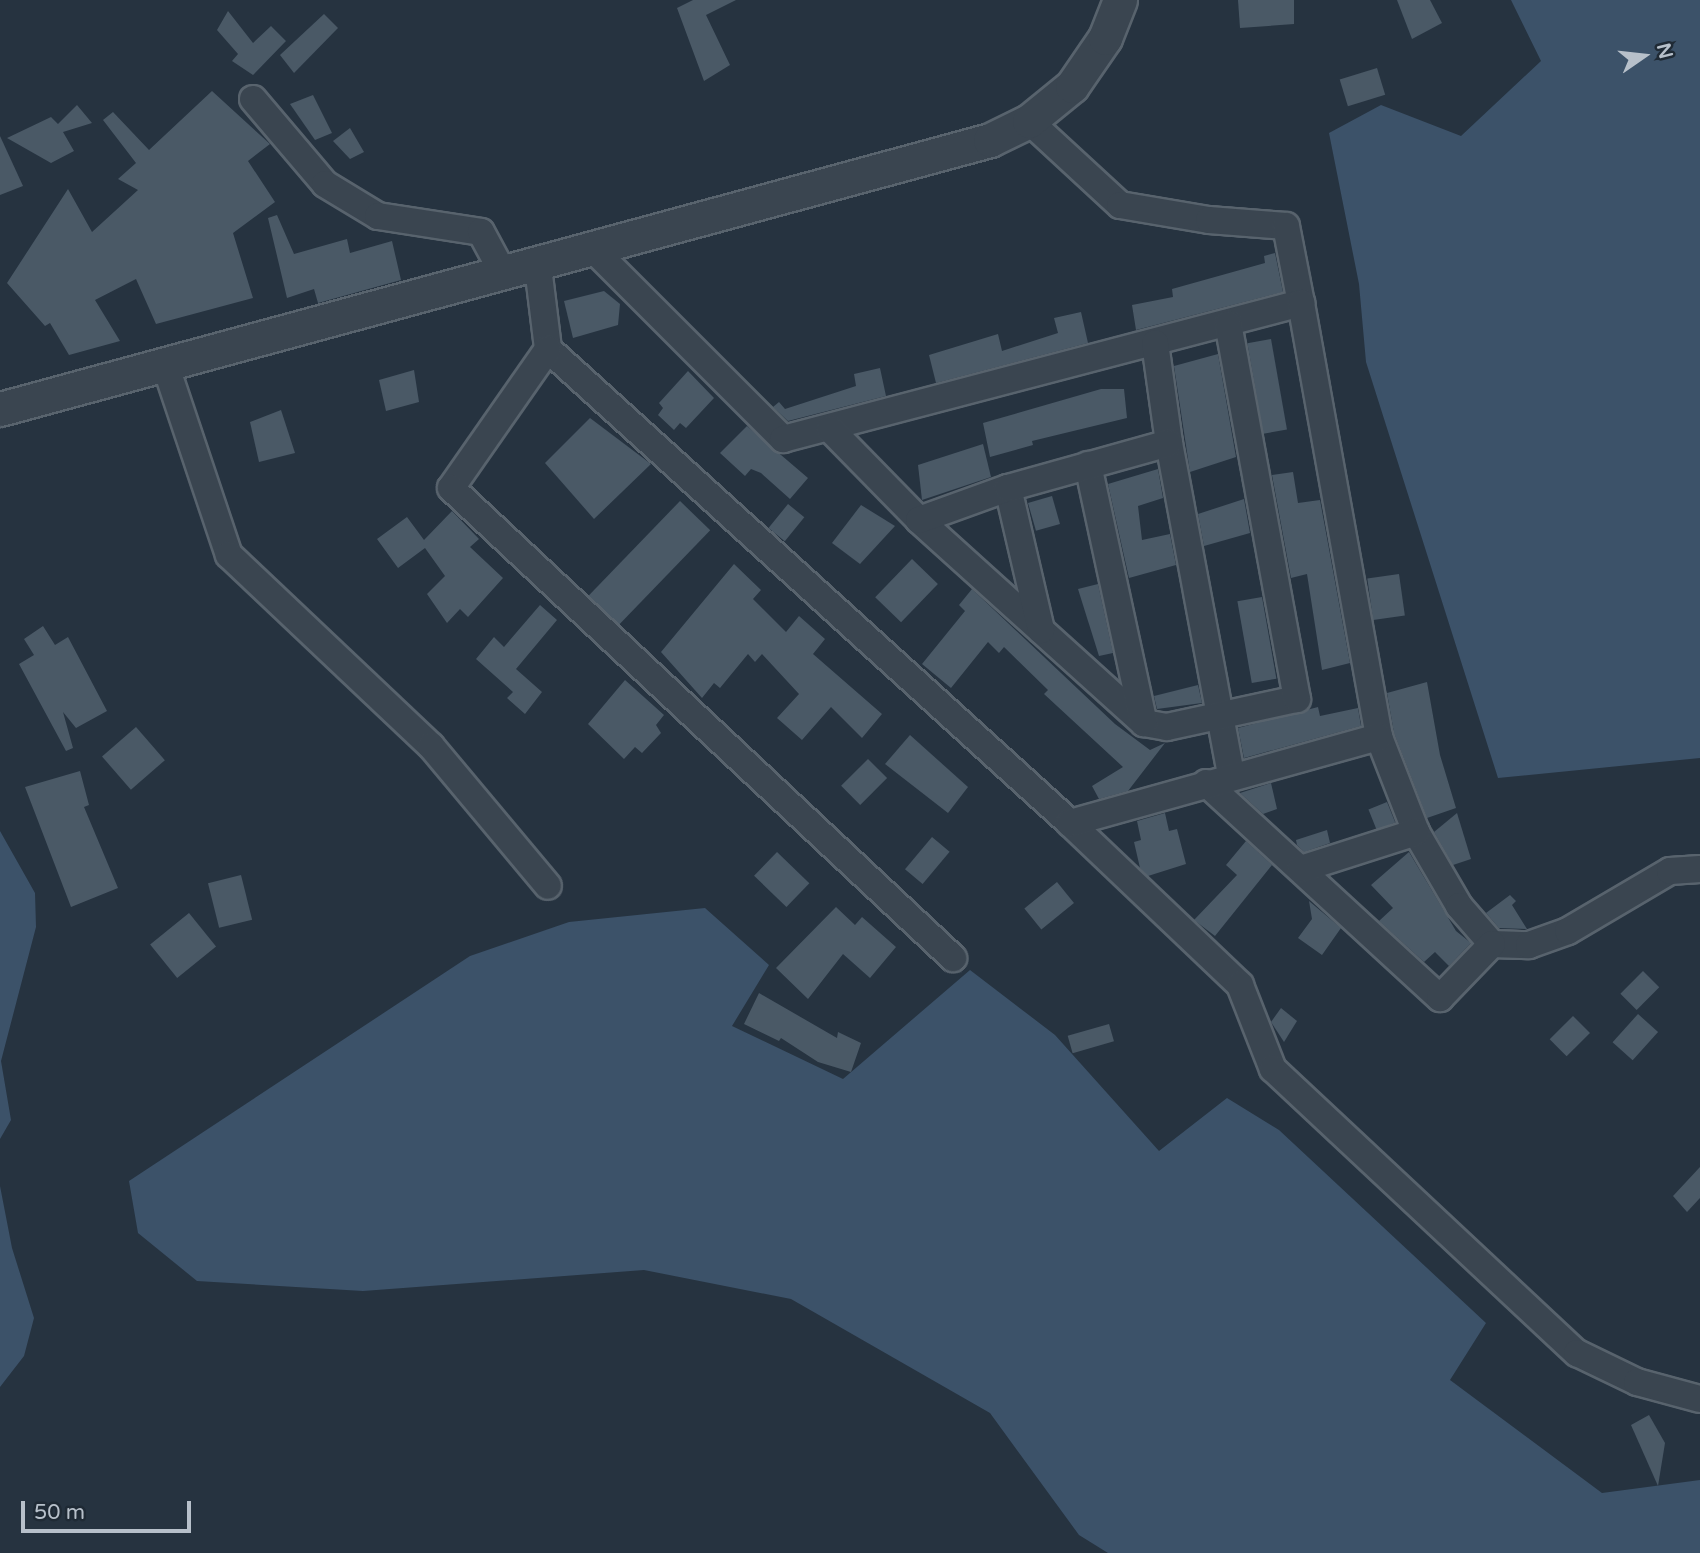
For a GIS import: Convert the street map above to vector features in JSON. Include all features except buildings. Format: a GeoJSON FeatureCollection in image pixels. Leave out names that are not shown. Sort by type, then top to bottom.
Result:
{"type":"FeatureCollection","features":[{"type":"Feature","properties":{"kind":"street"},"geometry":{"type":"LineString","coordinates":[[0,409],[166,367],[502,271],[537,267],[593,249],[990,140],[1029,121],[1072,86],[1105,38],[1120,0]]}},
{"type":"Feature","properties":{"kind":"street"},"geometry":{"type":"LineString","coordinates":[[253,99],[325,184],[378,216],[481,232],[502,271]]}},
{"type":"Feature","properties":{"kind":"street"},"geometry":{"type":"LineString","coordinates":[[1029,121],[1120,205],[1209,220],[1286,226],[1292,234],[1301,303],[1379,737],[1416,832],[1459,906],[1492,944],[1529,946],[1568,931],[1670,871],[1700,869]]}},
{"type":"Feature","properties":{"kind":"street"},"geometry":{"type":"LineString","coordinates":[[593,249],[783,439],[830,429],[1301,303]]}},
{"type":"Feature","properties":{"kind":"street"},"geometry":{"type":"LineString","coordinates":[[537,267],[548,349],[1070,823],[1240,985],[1273,1069],[1577,1353],[1637,1382],[1700,1399]]}},
{"type":"Feature","properties":{"kind":"street"},"geometry":{"type":"LineString","coordinates":[[830,429],[919,520],[1144,723],[1167,727],[1297,699],[1228,324]]}},
{"type":"Feature","properties":{"kind":"street"},"geometry":{"type":"LineString","coordinates":[[1155,343],[1169,443],[1231,775]]}},
{"type":"Feature","properties":{"kind":"street"},"geometry":{"type":"LineString","coordinates":[[548,349],[452,488],[953,958]]}},
{"type":"Feature","properties":{"kind":"street"},"geometry":{"type":"LineString","coordinates":[[166,367],[229,555],[430,746],[548,886]]}},
{"type":"Feature","properties":{"kind":"street"},"geometry":{"type":"LineString","coordinates":[[919,520],[1008,488],[1169,443]]}},
{"type":"Feature","properties":{"kind":"street"},"geometry":{"type":"LineString","coordinates":[[1088,465],[1144,723]]}},
{"type":"Feature","properties":{"kind":"street"},"geometry":{"type":"LineString","coordinates":[[1008,488],[1041,630]]}},
{"type":"Feature","properties":{"kind":"street"},"geometry":{"type":"LineString","coordinates":[[1070,823],[1231,775],[1379,737]]}},
{"type":"Feature","properties":{"kind":"street"},"geometry":{"type":"LineString","coordinates":[[1206,783],[1440,998],[1492,944]]}},
{"type":"Feature","properties":{"kind":"street"},"geometry":{"type":"LineString","coordinates":[[1301,869],[1416,832]]}},
{"type":"Feature","properties":{"kind":"water"},"geometry":{"type":"Polygon","coordinates":[[[1511,0],[1700,0],[1700,758],[1498,778],[1366,362],[1359,284],[1329,133],[1381,105],[1461,136],[1541,61],[1511,0]]]}},
{"type":"Feature","properties":{"kind":"water"},"geometry":{"type":"Polygon","coordinates":[[[0,831],[35,893],[36,927],[1,1061],[11,1120],[0,1139],[0,831]]]}},
{"type":"Feature","properties":{"kind":"water"},"geometry":{"type":"Polygon","coordinates":[[[705,908],[769,965],[732,1026],[843,1079],[970,970],[1055,1035],[1159,1151],[1227,1098],[1279,1130],[1486,1323],[1450,1380],[1602,1493],[1700,1480],[1700,1553],[1108,1553],[1079,1535],[990,1413],[791,1299],[644,1270],[363,1291],[197,1281],[138,1233],[129,1181],[470,956],[569,922],[705,908]]]}},
{"type":"Feature","properties":{"kind":"water"},"geometry":{"type":"Polygon","coordinates":[[[0,1186],[12,1248],[34,1318],[24,1356],[0,1387],[0,1186]]]}}]}
